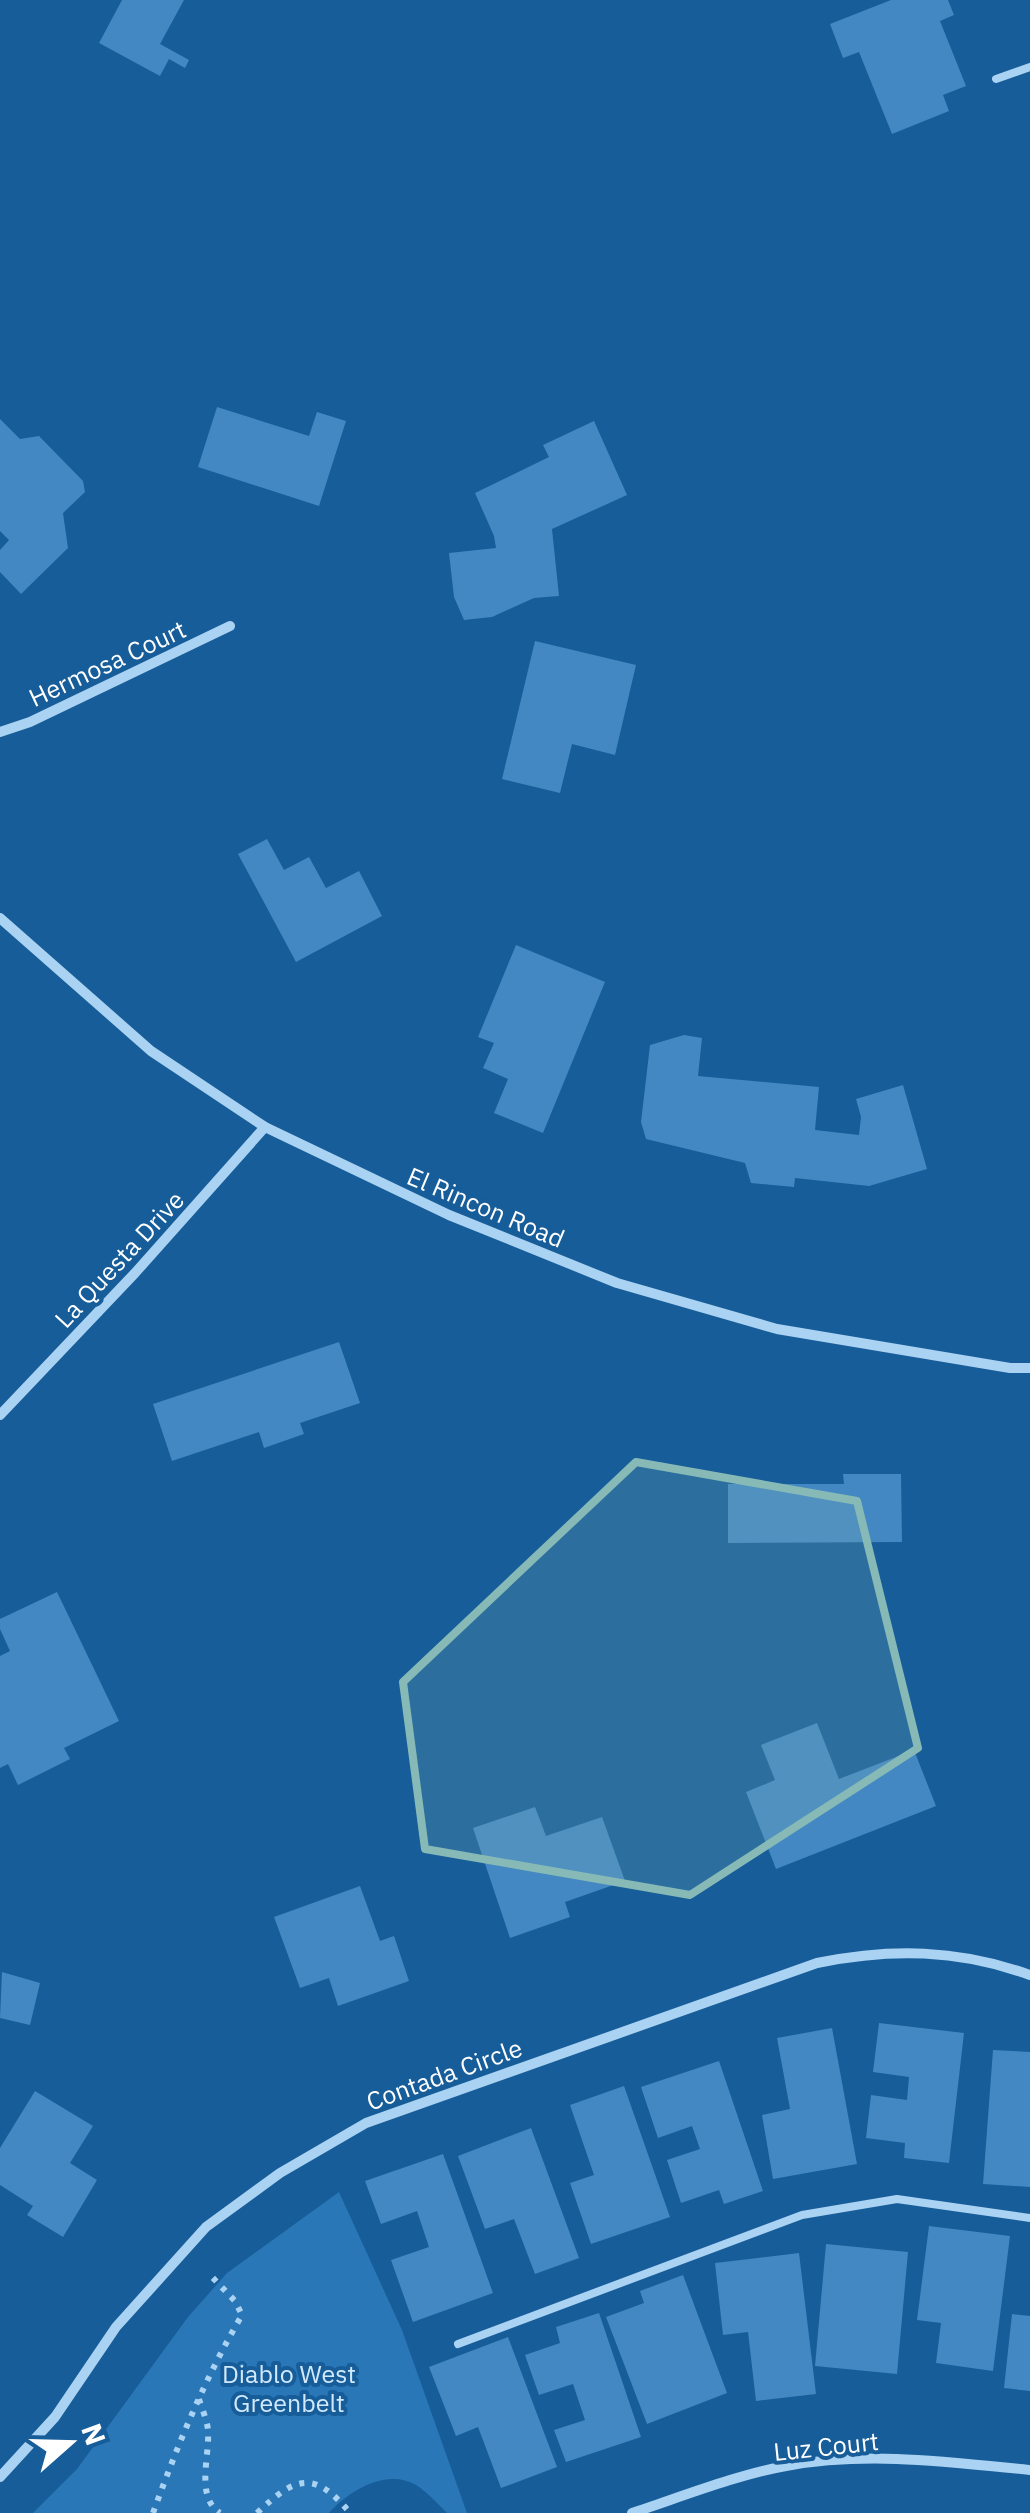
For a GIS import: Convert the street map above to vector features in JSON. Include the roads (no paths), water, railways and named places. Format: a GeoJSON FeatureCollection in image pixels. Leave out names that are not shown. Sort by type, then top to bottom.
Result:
{"type":"FeatureCollection","features":[{"type":"Feature","properties":{"kind":"street","name":"Hermosa Court"},"geometry":{"type":"LineString","coordinates":[[0,732],[30,722],[230,626]]}},
{"type":"Feature","properties":{"kind":"street","name":"El Rincon Road"},"geometry":{"type":"LineString","coordinates":[[0,917],[151,1051],[265,1127],[448,1216],[617,1283],[777,1329],[1010,1368],[1030,1368]]}},
{"type":"Feature","properties":{"kind":"street","name":"La Questa Drive"},"geometry":{"type":"LineString","coordinates":[[0,1415],[135,1274],[265,1127]]}},
{"type":"Feature","properties":{"kind":"street","name":"Contada Circle"},"geometry":{"type":"LineString","coordinates":[[0,2477],[55,2417],[116,2327],[206,2227],[280,2173],[366,2122],[817,1962],[904,1951],[947,1955],[1030,1975]]}},
{"type":"Feature","properties":{"kind":"street","name":"Luz Court"},"geometry":{"type":"LineString","coordinates":[[632,2513],[784,2466],[856,2458],[1030,2470]]}},
{"type":"Feature","properties":{"kind":"lane"},"geometry":{"type":"LineString","coordinates":[[996,79],[1030,66]]}},
{"type":"Feature","properties":{"kind":"lane"},"geometry":{"type":"LineString","coordinates":[[458,2344],[802,2216],[897,2199],[1030,2218]]}},
{"type":"Feature","properties":{"kind":"park label","name":"Diablo West Greenbelt"},"geometry":{"type":"Point","coordinates":[289,2388]}}]}
